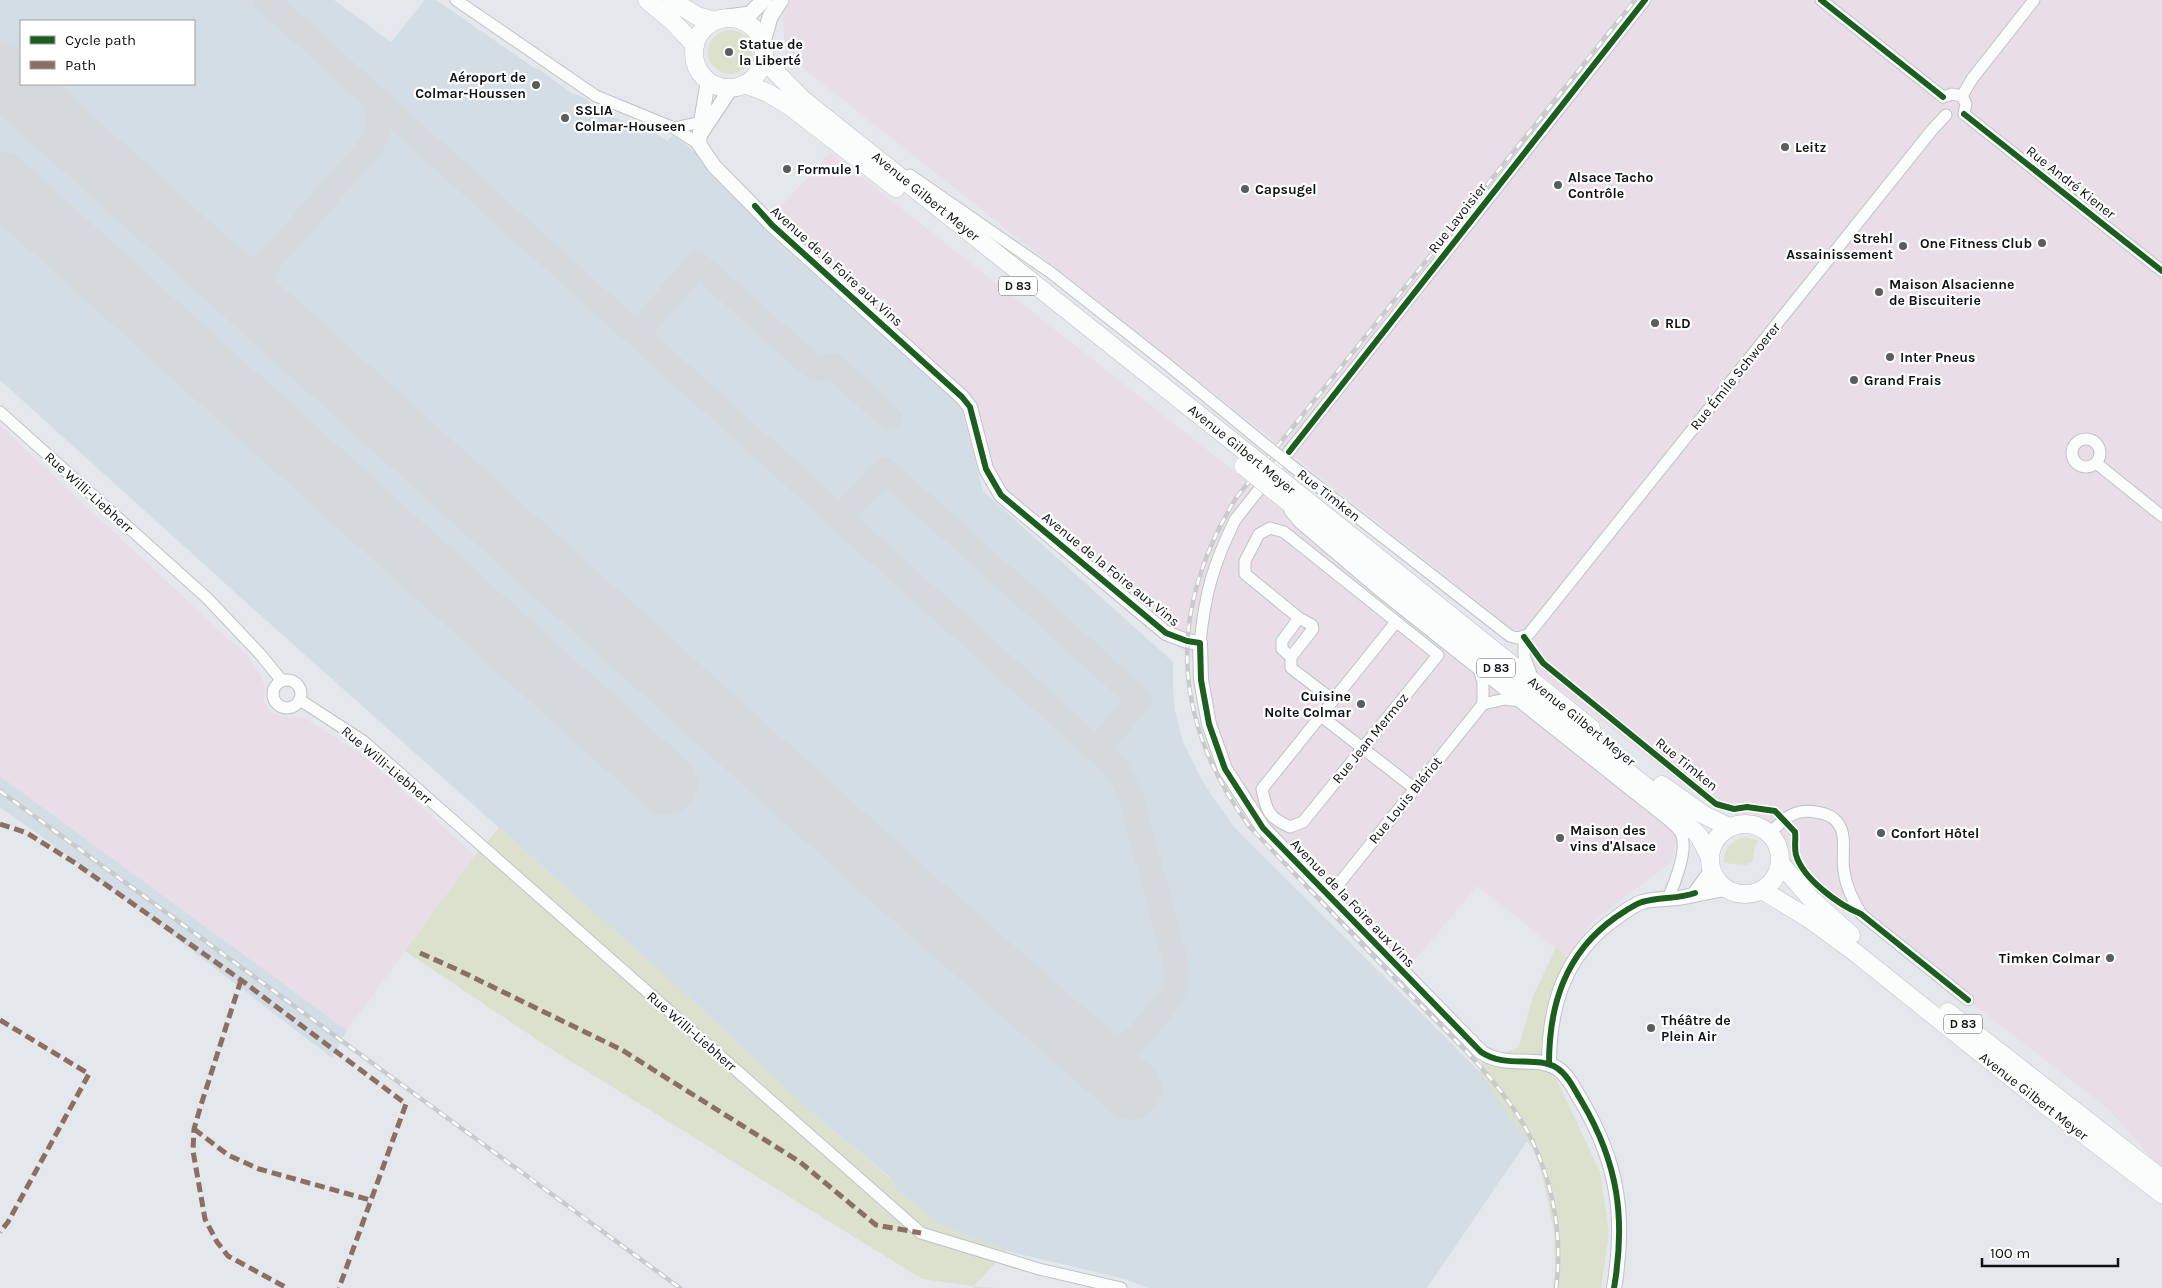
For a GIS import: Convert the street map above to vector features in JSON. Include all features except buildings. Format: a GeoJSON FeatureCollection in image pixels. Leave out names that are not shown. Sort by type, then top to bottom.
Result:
{"type":"FeatureCollection","features":[{"type":"Feature","properties":{"kind":"main road"},"geometry":{"type":"LineString","coordinates":[[647,0],[667,16],[695,45]]}},
{"type":"Feature","properties":{"kind":"main road"},"geometry":{"type":"LineString","coordinates":[[672,0],[698,16],[739,19],[749,23],[758,31],[763,42]]}},
{"type":"Feature","properties":{"kind":"main road"},"geometry":{"type":"LineString","coordinates":[[764,0],[750,14],[721,19],[706,27],[699,35],[695,45],[696,65],[708,81],[723,87],[738,86],[760,70],[764,60],[763,42],[770,17],[781,0]]}},
{"type":"Feature","properties":{"kind":"main road","name":"Avenue Gilbert Meyer"},"geometry":{"type":"LineString","coordinates":[[764,60],[802,99],[871,152],[1248,462]]}},
{"type":"Feature","properties":{"kind":"main road","name":"Avenue Gilbert Meyer"},"geometry":{"type":"LineString","coordinates":[[738,86],[768,93],[798,112],[1277,485],[1669,805],[1699,836],[1716,880],[1726,889]]}},
{"type":"Feature","properties":{"kind":"main road","name":"Avenue Gilbert Meyer"},"geometry":{"type":"LineString","coordinates":[[1277,485],[1535,683],[1676,796],[1729,827]]}},
{"type":"Feature","properties":{"kind":"main road"},"geometry":{"type":"LineString","coordinates":[[1710,863],[1715,839],[1729,827],[1742,823],[1750,824],[1770,833]]}},
{"type":"Feature","properties":{"kind":"main road","name":"Avenue Gilbert Meyer"},"geometry":{"type":"LineString","coordinates":[[1770,833],[1777,844],[1780,863],[1811,899],[1836,923],[2160,1178]]}},
{"type":"Feature","properties":{"kind":"main road"},"geometry":{"type":"LineString","coordinates":[[1726,889],[1743,894],[1762,890],[1774,879],[1780,863]]}},
{"type":"Feature","properties":{"kind":"main road","name":"Avenue Gilbert Meyer"},"geometry":{"type":"LineString","coordinates":[[1762,890],[1808,918],[1852,950],[2043,1103],[2162,1194]]}},
{"type":"Feature","properties":{"kind":"street","name":"Avenue de la Foire aux Vins"},"geometry":{"type":"LineString","coordinates":[[456,0],[596,96],[674,128],[700,134],[714,166],[772,225],[962,396],[970,407],[986,469],[1001,495],[1166,633],[1187,642],[1200,643],[1201,680],[1208,715],[1225,769],[1263,828],[1481,1052],[1490,1058],[1503,1061],[1549,1064]]}},
{"type":"Feature","properties":{"kind":"street","name":"Rue Lavoisier"},"geometry":{"type":"LineString","coordinates":[[1200,643],[1204,605],[1211,575],[1235,520],[1645,0]]}},
{"type":"Feature","properties":{"kind":"street"},"geometry":{"type":"LineString","coordinates":[[1821,0],[1943,97]]}},
{"type":"Feature","properties":{"kind":"street"},"geometry":{"type":"LineString","coordinates":[[1962,96],[1972,79],[2034,0]]}},
{"type":"Feature","properties":{"kind":"street"},"geometry":{"type":"LineString","coordinates":[[700,134],[708,81]]}},
{"type":"Feature","properties":{"kind":"street"},"geometry":{"type":"LineString","coordinates":[[700,134],[738,86]]}},
{"type":"Feature","properties":{"kind":"street"},"geometry":{"type":"LineString","coordinates":[[1943,97],[1952,94],[1962,96]]}},
{"type":"Feature","properties":{"kind":"street"},"geometry":{"type":"LineString","coordinates":[[1943,97],[1941,107],[1946,116],[1956,118],[1964,114],[1966,104],[1962,96]]}},
{"type":"Feature","properties":{"kind":"street","name":"Rue André Kiener"},"geometry":{"type":"LineString","coordinates":[[1964,114],[2162,271]]}},
{"type":"Feature","properties":{"kind":"street","name":"Rue Émile Schwoerer"},"geometry":{"type":"LineString","coordinates":[[1524,637],[1528,635],[1932,130],[1946,116]]}},
{"type":"Feature","properties":{"kind":"street"},"geometry":{"type":"LineString","coordinates":[[674,128],[700,134]]}},
{"type":"Feature","properties":{"kind":"street","name":"Rue Timken"},"geometry":{"type":"LineString","coordinates":[[871,152],[909,174],[1050,272],[1292,466],[1510,636],[1524,637]]}},
{"type":"Feature","properties":{"kind":"street","name":"Rue Willi-Liebherr"},"geometry":{"type":"LineString","coordinates":[[0,412],[207,598],[260,654],[282,681],[286,680],[296,683],[301,691],[300,700],[363,741],[922,1233],[1039,1269],[1121,1288]]}},
{"type":"Feature","properties":{"kind":"street"},"geometry":{"type":"LineString","coordinates":[[2096,463],[2161,513]]}},
{"type":"Feature","properties":{"kind":"street","name":"Avenue Gilbert Meyer"},"geometry":{"type":"LineString","coordinates":[[1277,485],[1299,522],[1380,591],[1672,823],[1682,835],[1682,856],[1668,898]]}},
{"type":"Feature","properties":{"kind":"street"},"geometry":{"type":"LineString","coordinates":[[1332,700],[1291,668],[1292,657],[1313,629],[1312,625],[1299,618],[1245,574],[1245,561],[1259,534],[1270,528],[1284,532],[1396,622],[1421,623]]}},
{"type":"Feature","properties":{"kind":"street"},"geometry":{"type":"LineString","coordinates":[[1380,591],[1391,608],[1396,622]]}},
{"type":"Feature","properties":{"kind":"street"},"geometry":{"type":"LineString","coordinates":[[1292,657],[1282,649],[1282,641],[1299,618]]}},
{"type":"Feature","properties":{"kind":"street"},"geometry":{"type":"LineString","coordinates":[[1396,622],[1321,716],[1414,788]]}},
{"type":"Feature","properties":{"kind":"street","name":"Rue Jean Mermoz"},"geometry":{"type":"LineString","coordinates":[[1321,716],[1262,789],[1266,806],[1274,820],[1290,827],[1303,822],[1438,655],[1396,622]]}},
{"type":"Feature","properties":{"kind":"street"},"geometry":{"type":"LineString","coordinates":[[1524,637],[1524,656],[1535,683]]}},
{"type":"Feature","properties":{"kind":"street"},"geometry":{"type":"LineString","coordinates":[[1480,669],[1483,682],[1483,704],[1505,700],[1520,701]]}},
{"type":"Feature","properties":{"kind":"street"},"geometry":{"type":"LineString","coordinates":[[282,681],[274,691],[277,703],[289,708],[300,700]]}},
{"type":"Feature","properties":{"kind":"street","name":"Rue Louis Blériot"},"geometry":{"type":"LineString","coordinates":[[1329,896],[1483,704]]}},
{"type":"Feature","properties":{"kind":"street"},"geometry":{"type":"LineString","coordinates":[[1770,833],[1784,819],[1803,810],[1825,813],[1837,822],[1843,838],[1844,870],[1850,895],[1861,914],[1968,1000]]}},
{"type":"Feature","properties":{"kind":"street"},"geometry":{"type":"LineString","coordinates":[[1695,893],[1710,863]]}},
{"type":"Feature","properties":{"kind":"street"},"geometry":{"type":"LineString","coordinates":[[1614,1288],[1620,1256],[1620,1226],[1616,1186],[1598,1130],[1566,1076],[1549,1064],[1551,1025],[1556,997],[1565,975],[1594,935],[1626,910],[1641,902],[1726,889]]}},
{"type":"Feature","properties":{"kind":"shaded area","name":"Aéroport de Colmar-Houssen"},"geometry":{"type":"Polygon","coordinates":[[[0,0],[334,0],[391,42],[425,0],[436,0],[533,67],[539,69],[571,93],[589,101],[592,109],[654,132],[667,141],[673,135],[699,155],[766,226],[764,229],[961,406],[983,491],[1173,662],[1175,711],[1183,742],[1204,784],[1234,827],[1480,1072],[1527,1141],[1427,1288],[1149,1288],[1125,1279],[1007,1251],[941,1225],[896,1189],[891,1178],[814,1115],[690,998],[0,380],[0,0]]]}},
{"type":"Feature","properties":{"kind":"shaded area"},"geometry":{"type":"Polygon","coordinates":[[[755,0],[2162,0],[2162,1170],[2106,1107],[1789,863],[1781,834],[1764,821],[1717,810],[1532,668],[1525,631],[1512,629],[785,54],[783,14],[755,0]]]}},
{"type":"Feature","properties":{"kind":"shaded area"},"geometry":{"type":"Polygon","coordinates":[[[830,152],[1281,508],[1313,542],[1658,814],[1677,836],[1671,863],[1592,922],[1568,958],[1477,886],[1408,968],[1267,826],[1230,764],[1214,721],[1203,669],[1009,496],[990,472],[972,401],[773,215],[830,152]]]}},
{"type":"Feature","properties":{"kind":"shaded area"},"geometry":{"type":"Polygon","coordinates":[[[0,426],[249,658],[260,674],[265,687],[264,701],[271,712],[285,717],[304,717],[367,758],[475,856],[347,1030],[0,776],[0,426]]]}},
{"type":"Feature","properties":{"kind":"shaded area"},"geometry":{"type":"Polygon","coordinates":[[[0,776],[347,1030],[332,1058],[66,854],[0,807],[0,776]]]}},
{"type":"Feature","properties":{"kind":"green space"},"geometry":{"type":"Polygon","coordinates":[[[730,30],[742,34],[748,40],[752,52],[748,64],[742,70],[730,74],[718,70],[712,64],[708,52],[712,40],[718,34],[730,30]]]}},
{"type":"Feature","properties":{"kind":"green space"},"geometry":{"type":"Polygon","coordinates":[[[499,828],[690,998],[814,1115],[891,1179],[896,1189],[941,1225],[1007,1251],[974,1286],[996,1288],[973,1288],[973,1286],[922,1279],[545,1045],[405,951],[475,856],[499,828]]]}},
{"type":"Feature","properties":{"kind":"green space"},"geometry":{"type":"Polygon","coordinates":[[[1745,837],[1759,841],[1755,846],[1752,862],[1746,865],[1724,863],[1725,853],[1729,846],[1736,840],[1745,837]]]}},
{"type":"Feature","properties":{"kind":"green space"},"geometry":{"type":"Polygon","coordinates":[[[1556,948],[1568,958],[1549,997],[1541,1046],[1600,1172],[1609,1232],[1601,1288],[1553,1288],[1555,1274],[1554,1231],[1541,1170],[1533,1150],[1480,1072],[1486,1046],[1504,1053],[1519,1047],[1533,996],[1556,948]]]}},
{"type":"Feature","properties":{"kind":"taxiway"},"geometry":{"type":"LineString","coordinates":[[266,0],[1117,768],[1130,794],[1173,952],[1176,982],[1174,991],[1166,1003],[1137,1037],[1129,1043],[1111,1051],[1101,1051],[1077,1042]]}},
{"type":"Feature","properties":{"kind":"taxiway"},"geometry":{"type":"LineString","coordinates":[[213,264],[227,270],[241,272],[255,269],[269,261],[371,146],[377,133],[379,120],[370,94]]}},
{"type":"Feature","properties":{"kind":"taxiway"},"geometry":{"type":"LineString","coordinates":[[269,261],[262,276],[261,289],[264,303],[271,317]]}},
{"type":"Feature","properties":{"kind":"taxiway"},"geometry":{"type":"LineString","coordinates":[[626,326],[637,328],[644,325],[698,264],[814,368],[835,367],[890,419]]}},
{"type":"Feature","properties":{"kind":"taxiway"},"geometry":{"type":"LineString","coordinates":[[839,517],[885,470],[1140,700],[1097,749]]}},
{"type":"Feature","properties":{"kind":"runway"},"geometry":{"type":"LineString","coordinates":[[0,73],[918,902],[1131,1089]]}},
{"type":"Feature","properties":{"kind":"runway"},"geometry":{"type":"LineString","coordinates":[[0,182],[667,784]]}},
{"type":"Feature","properties":{"kind":"railway"},"geometry":{"type":"LineString","coordinates":[[1556,1288],[1558,1243],[1552,1198],[1538,1154],[1528,1133],[1504,1096],[1476,1062],[1249,826],[1223,786],[1204,746],[1192,705],[1187,664],[1189,623],[1198,582],[1214,540],[1236,498],[1635,0]]}},
{"type":"Feature","properties":{"kind":"railway"},"geometry":{"type":"LineString","coordinates":[[0,791],[680,1288]]}},
{"type":"Feature","properties":{"kind":"marked path"},"geometry":{"type":"LineString","coordinates":[[0,824],[27,833],[75,863],[241,980],[406,1104],[339,1288]]}},
{"type":"Feature","properties":{"kind":"marked path"},"geometry":{"type":"LineString","coordinates":[[420,953],[622,1050],[800,1162],[876,1225],[921,1233]]}},
{"type":"Feature","properties":{"kind":"marked path"},"geometry":{"type":"LineString","coordinates":[[241,980],[194,1129],[193,1151],[205,1219],[217,1242],[228,1256],[287,1288]]}},
{"type":"Feature","properties":{"kind":"marked path"},"geometry":{"type":"LineString","coordinates":[[0,1020],[89,1074],[8,1222],[0,1232]]}},
{"type":"Feature","properties":{"kind":"marked path"},"geometry":{"type":"LineString","coordinates":[[194,1129],[228,1155],[259,1169],[370,1200]]}},
{"type":"Feature","properties":{"kind":"cycle path"},"geometry":{"type":"LineString","coordinates":[[1289,452],[1645,0]]}},
{"type":"Feature","properties":{"kind":"cycle path"},"geometry":{"type":"LineString","coordinates":[[1821,0],[1943,97]]}},
{"type":"Feature","properties":{"kind":"cycle path"},"geometry":{"type":"LineString","coordinates":[[1964,114],[2162,271]]}},
{"type":"Feature","properties":{"kind":"cycle path"},"geometry":{"type":"LineString","coordinates":[[755,206],[772,225],[962,397],[970,407],[986,469],[1001,495],[1166,633],[1187,641],[1200,643],[1201,680],[1209,724],[1225,769],[1263,828],[1481,1052],[1500,1060],[1549,1064],[1565,1075],[1594,1125],[1611,1169],[1619,1214],[1618,1262],[1614,1288]]}},
{"type":"Feature","properties":{"kind":"cycle path"},"geometry":{"type":"LineString","coordinates":[[1524,637],[1543,663],[1716,804],[1734,809],[1747,807],[1775,811],[1795,832],[1796,855],[1800,864],[1814,882],[1833,898],[1861,914],[1968,1000]]}},
{"type":"Feature","properties":{"kind":"cycle path"},"geometry":{"type":"LineString","coordinates":[[1549,1064],[1552,1021],[1557,1001],[1563,982],[1572,964],[1584,947],[1598,931],[1635,905],[1649,900],[1695,893]]}},
{"type":"Feature","properties":{"kind":"place","name":"Statue de la Liberté"},"geometry":{"type":"Point","coordinates":[729,52]}},
{"type":"Feature","properties":{"kind":"place","name":"Aéroport de Colmar-Houssen"},"geometry":{"type":"Point","coordinates":[536,85]}},
{"type":"Feature","properties":{"kind":"place","name":"SSLIA Colmar-Houseen"},"geometry":{"type":"Point","coordinates":[565,118]}},
{"type":"Feature","properties":{"kind":"place","name":"Leitz"},"geometry":{"type":"Point","coordinates":[1785,147]}},
{"type":"Feature","properties":{"kind":"place","name":"Formule 1"},"geometry":{"type":"Point","coordinates":[787,169]}},
{"type":"Feature","properties":{"kind":"place","name":"Alsace Tacho Contrôle"},"geometry":{"type":"Point","coordinates":[1558,185]}},
{"type":"Feature","properties":{"kind":"place","name":"Capsugel"},"geometry":{"type":"Point","coordinates":[1245,189]}},
{"type":"Feature","properties":{"kind":"place","name":"One Fitness Club"},"geometry":{"type":"Point","coordinates":[2042,243]}},
{"type":"Feature","properties":{"kind":"place","name":"Strehl Assainissement"},"geometry":{"type":"Point","coordinates":[1903,246]}},
{"type":"Feature","properties":{"kind":"place","name":"Maison Alsacienne de Biscuiterie"},"geometry":{"type":"Point","coordinates":[1879,292]}},
{"type":"Feature","properties":{"kind":"place","name":"RLD"},"geometry":{"type":"Point","coordinates":[1655,323]}},
{"type":"Feature","properties":{"kind":"place","name":"Inter Pneus"},"geometry":{"type":"Point","coordinates":[1890,357]}},
{"type":"Feature","properties":{"kind":"place","name":"Grand Frais"},"geometry":{"type":"Point","coordinates":[1854,380]}},
{"type":"Feature","properties":{"kind":"place","name":"Cuisine Nolte Colmar"},"geometry":{"type":"Point","coordinates":[1361,704]}},
{"type":"Feature","properties":{"kind":"place","name":"Confort Hôtel"},"geometry":{"type":"Point","coordinates":[1881,833]}},
{"type":"Feature","properties":{"kind":"place","name":"Maison des vins d'Alsace"},"geometry":{"type":"Point","coordinates":[1560,838]}},
{"type":"Feature","properties":{"kind":"place","name":"Timken Colmar"},"geometry":{"type":"Point","coordinates":[2110,958]}},
{"type":"Feature","properties":{"kind":"place","name":"Théâtre de Plein Air"},"geometry":{"type":"Point","coordinates":[1651,1028]}}]}
